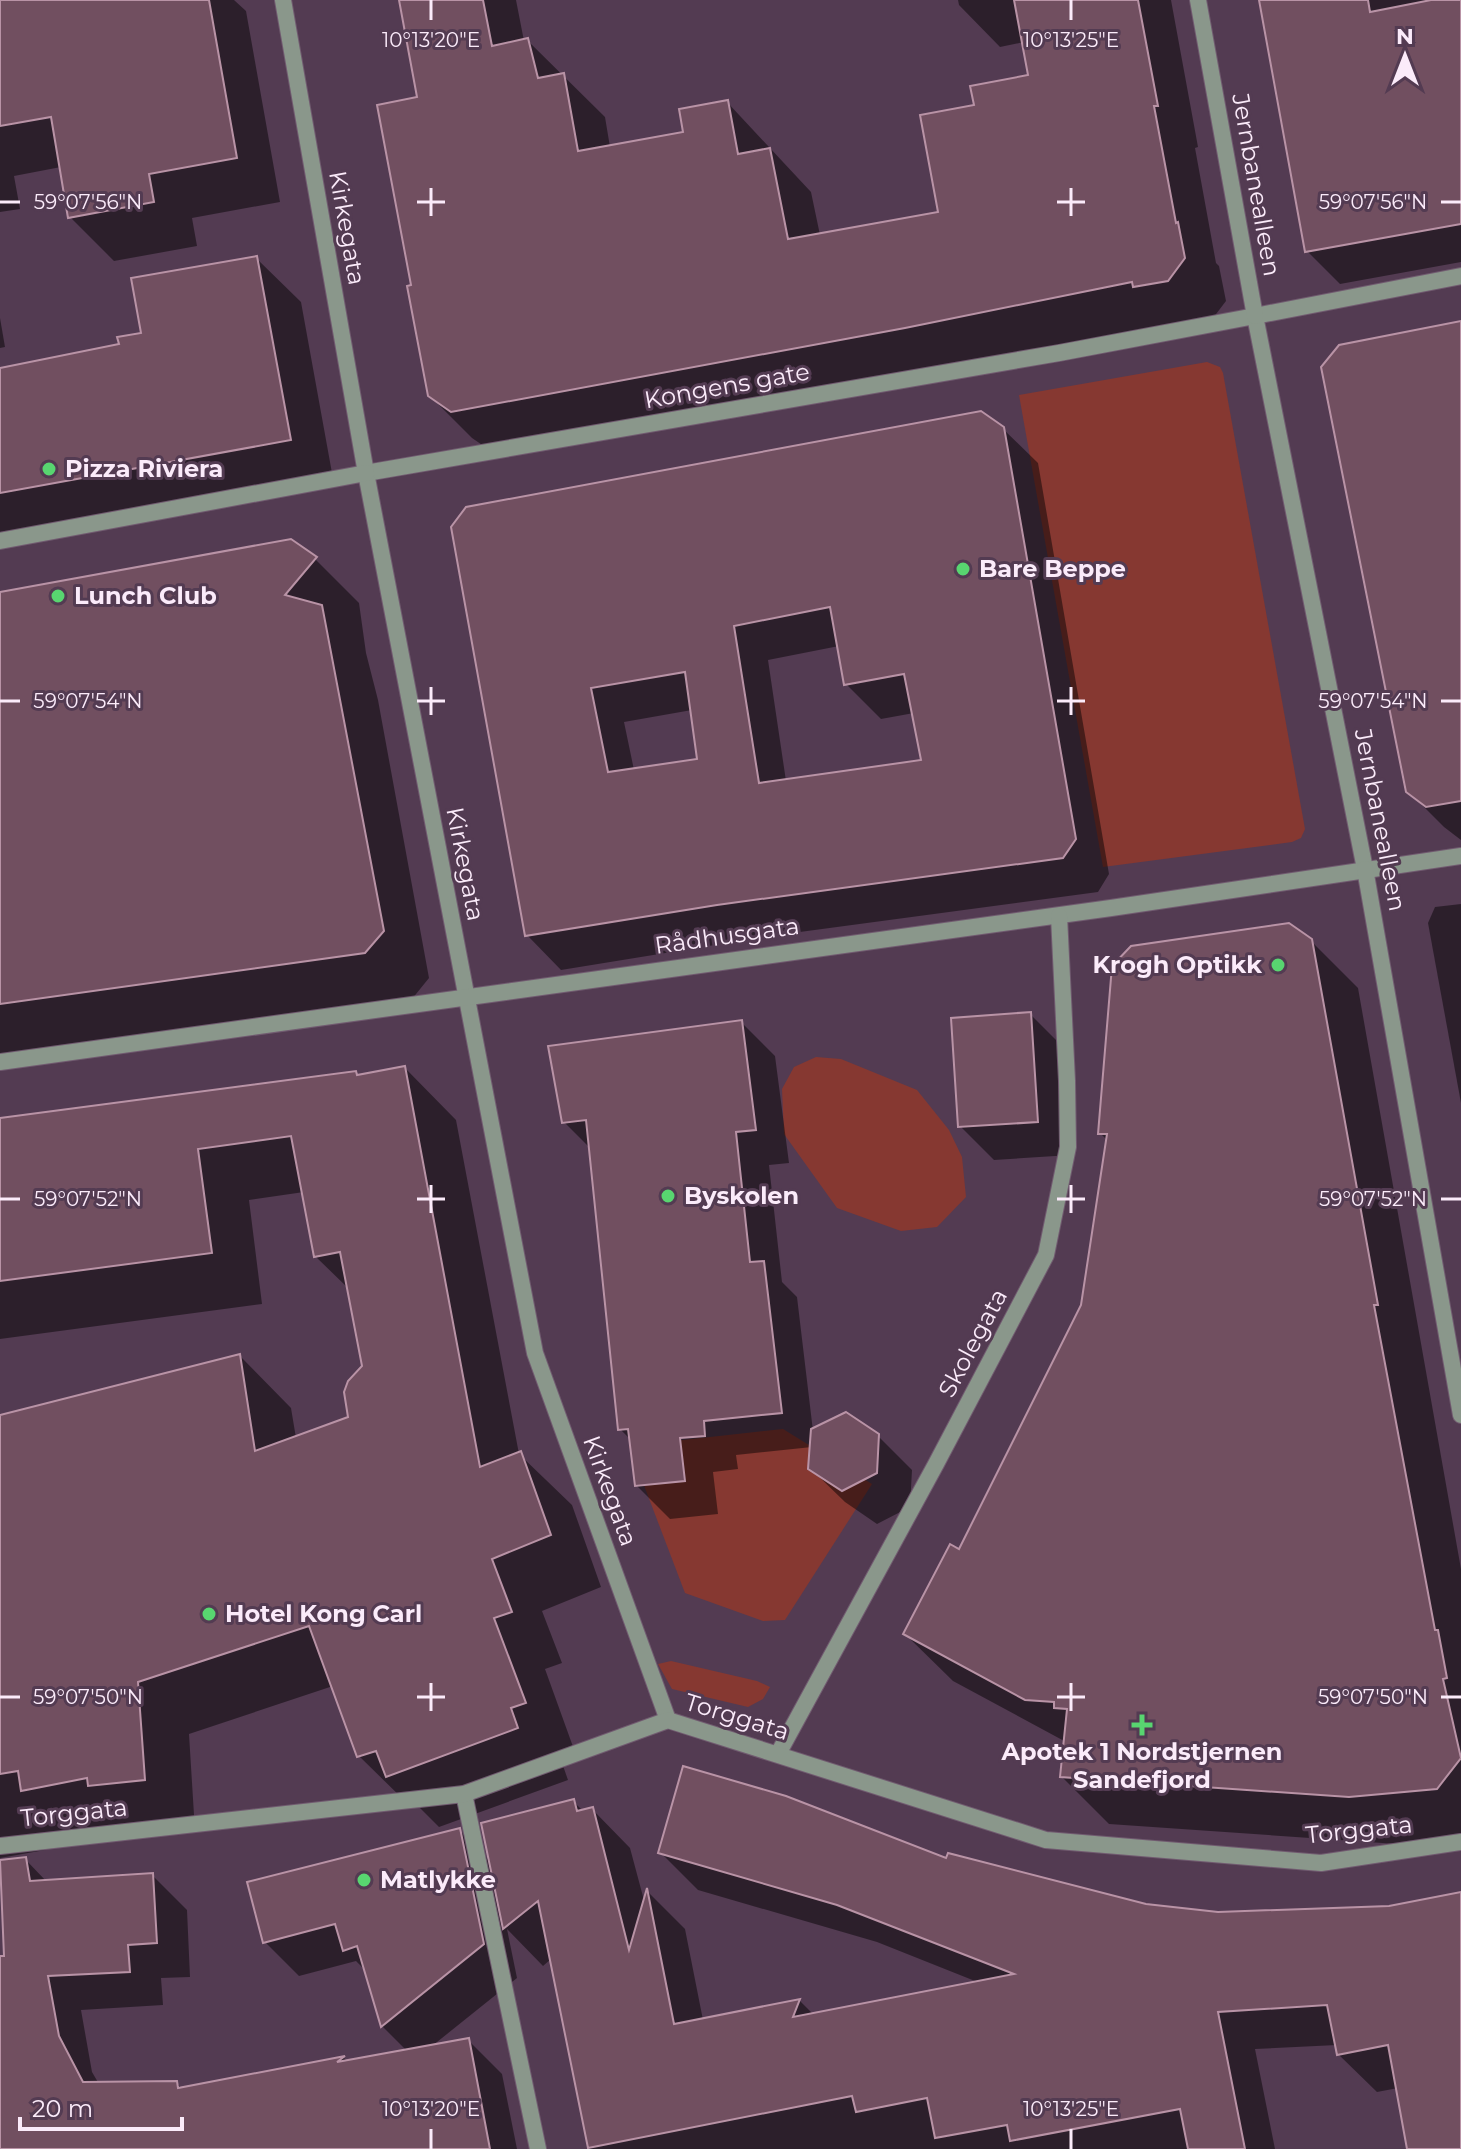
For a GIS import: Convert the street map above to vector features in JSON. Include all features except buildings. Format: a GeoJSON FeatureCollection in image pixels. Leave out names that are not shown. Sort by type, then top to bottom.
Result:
{"type":"FeatureCollection","features":[{"type":"Feature","properties":{"kind":"street","name":"Kirkegata"},"geometry":{"type":"LineString","coordinates":[[283,0],[366,473],[535,1353],[668,1720]]}},
{"type":"Feature","properties":{"kind":"street","name":"Jernbanealleen"},"geometry":{"type":"LineString","coordinates":[[1198,0],[1255,316],[1365,869],[1461,1415]]}},
{"type":"Feature","properties":{"kind":"street","name":"Kongens gate"},"geometry":{"type":"LineString","coordinates":[[0,541],[366,473],[1013,361],[1461,276]]}},
{"type":"Feature","properties":{"kind":"street","name":"Rådhusgata"},"geometry":{"type":"LineString","coordinates":[[0,1062],[1059,916],[1461,856]]}},
{"type":"Feature","properties":{"kind":"street","name":"Skolegata"},"geometry":{"type":"LineString","coordinates":[[778,1754],[1046,1255],[1068,1147],[1059,916]]}},
{"type":"Feature","properties":{"kind":"street","name":"Torggata"},"geometry":{"type":"LineString","coordinates":[[0,1846],[464,1794],[668,1720],[1046,1840],[1321,1863],[1461,1842]]}},
{"type":"Feature","properties":{"kind":"street"},"geometry":{"type":"LineString","coordinates":[[464,1794],[538,2149]]}},
{"type":"Feature","properties":{"kind":"shaded area"},"geometry":{"type":"Polygon","coordinates":[[[1207,362],[1220,367],[1223,373],[1305,829],[1301,838],[1292,842],[1103,867],[1019,395],[1207,362]]]}},
{"type":"Feature","properties":{"kind":"shaded area"},"geometry":{"type":"Polygon","coordinates":[[[816,1057],[841,1059],[917,1090],[949,1130],[962,1157],[966,1197],[937,1227],[901,1231],[837,1208],[784,1134],[782,1089],[794,1067],[816,1057]]]}},
{"type":"Feature","properties":{"kind":"shaded area"},"geometry":{"type":"Polygon","coordinates":[[[783,1429],[872,1484],[785,1620],[763,1621],[685,1593],[629,1446],[783,1429]]]}},
{"type":"Feature","properties":{"kind":"shaded area"},"geometry":{"type":"Polygon","coordinates":[[[671,1661],[757,1681],[770,1687],[763,1699],[748,1707],[672,1689],[658,1664],[671,1661]]]}},
{"type":"Feature","properties":{"kind":"place","name":"Pizza Riviera"},"geometry":{"type":"Point","coordinates":[49,469]}},
{"type":"Feature","properties":{"kind":"place","name":"Bare Beppe"},"geometry":{"type":"Point","coordinates":[963,569]}},
{"type":"Feature","properties":{"kind":"place","name":"Lunch Club"},"geometry":{"type":"Point","coordinates":[58,596]}},
{"type":"Feature","properties":{"kind":"place","name":"Krogh Optikk"},"geometry":{"type":"Point","coordinates":[1278,965]}},
{"type":"Feature","properties":{"kind":"place","name":"Byskolen"},"geometry":{"type":"Point","coordinates":[668,1196]}},
{"type":"Feature","properties":{"kind":"place","name":"Hotel Kong Carl"},"geometry":{"type":"Point","coordinates":[209,1614]}},
{"type":"Feature","properties":{"kind":"place","name":"Apotek 1 Nordstjernen Sandefjord"},"geometry":{"type":"Point","coordinates":[1142,1725]}},
{"type":"Feature","properties":{"kind":"place","name":"Matlykke"},"geometry":{"type":"Point","coordinates":[364,1880]}}]}
